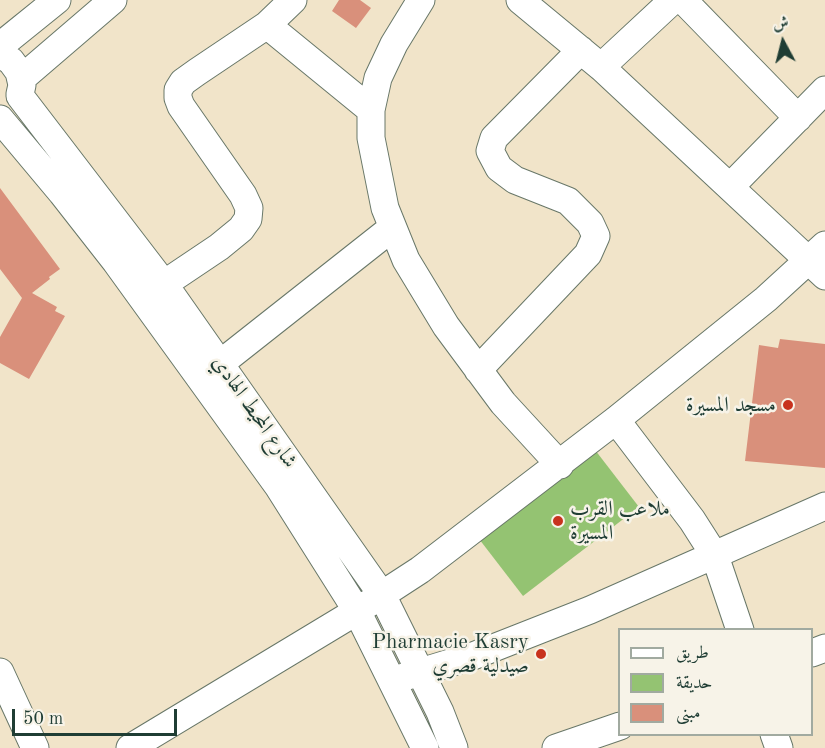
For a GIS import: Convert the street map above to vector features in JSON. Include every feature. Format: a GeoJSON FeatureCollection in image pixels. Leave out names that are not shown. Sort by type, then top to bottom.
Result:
{"type":"FeatureCollection","features":[{"type":"Feature","properties":{"kind":"street"},"geometry":{"type":"LineString","coordinates":[[0,46],[57,0]]}},
{"type":"Feature","properties":{"kind":"street"},"geometry":{"type":"LineString","coordinates":[[0,118],[11,110],[21,88],[114,0]]}},
{"type":"Feature","properties":{"kind":"street"},"geometry":{"type":"LineString","coordinates":[[153,291],[219,247],[241,229],[248,219],[249,208],[243,195],[182,106],[178,98],[178,90],[183,82],[196,72],[267,26],[293,0]]}},
{"type":"Feature","properties":{"kind":"street"},"geometry":{"type":"LineString","coordinates":[[421,0],[394,44],[378,78],[371,110],[370,138],[385,208],[406,260],[446,326],[503,403],[560,465]]}},
{"type":"Feature","properties":{"kind":"street"},"geometry":{"type":"LineString","coordinates":[[130,748],[357,611],[420,570],[560,465],[766,299],[820,261],[730,187],[601,67],[520,0]]}},
{"type":"Feature","properties":{"kind":"street"},"geometry":{"type":"LineString","coordinates":[[601,67],[673,0]]}},
{"type":"Feature","properties":{"kind":"street"},"geometry":{"type":"LineString","coordinates":[[683,0],[798,118]]}},
{"type":"Feature","properties":{"kind":"street"},"geometry":{"type":"LineString","coordinates":[[267,26],[371,110]]}},
{"type":"Feature","properties":{"kind":"street"},"geometry":{"type":"LineString","coordinates":[[478,369],[588,254],[596,236],[590,224],[568,201],[515,180],[499,168],[490,151],[494,138],[580,50]]}},
{"type":"Feature","properties":{"kind":"street","name":"شارع المحيط الهادي"},"geometry":{"type":"LineString","coordinates":[[0,54],[16,66],[21,88],[153,291],[211,371],[382,595],[421,672],[454,748]]}},
{"type":"Feature","properties":{"kind":"street"},"geometry":{"type":"LineString","coordinates":[[730,187],[825,90]]}},
{"type":"Feature","properties":{"kind":"street","name":"شارع المحيط الهادي"},"geometry":{"type":"LineString","coordinates":[[0,118],[62,192],[153,291]]}},
{"type":"Feature","properties":{"kind":"street"},"geometry":{"type":"LineString","coordinates":[[211,371],[392,228]]}},
{"type":"Feature","properties":{"kind":"street","name":"شارع المحيط الهادي"},"geometry":{"type":"LineString","coordinates":[[211,371],[278,486],[357,611],[424,748]]}},
{"type":"Feature","properties":{"kind":"street"},"geometry":{"type":"LineString","coordinates":[[616,420],[693,520],[715,556],[739,628]]}},
{"type":"Feature","properties":{"kind":"street"},"geometry":{"type":"LineString","coordinates":[[392,681],[473,656],[568,618],[715,556],[825,506]]}},
{"type":"Feature","properties":{"kind":"street"},"geometry":{"type":"LineString","coordinates":[[0,672],[34,748]]}},
{"type":"Feature","properties":{"kind":"street"},"geometry":{"type":"LineString","coordinates":[[556,748],[611,735]]}},
{"type":"Feature","properties":{"kind":"green space","name":"ملاعب القرب المسيرة"},"geometry":{"type":"Polygon","coordinates":[[[592,446],[639,507],[523,596],[476,535],[592,446]]]}},
{"type":"Feature","properties":{"kind":"building"},"geometry":{"type":"Polygon","coordinates":[[[339,0],[360,0],[371,8],[356,28],[332,11],[339,0]]]}},
{"type":"Feature","properties":{"kind":"building"},"geometry":{"type":"Polygon","coordinates":[[[0,188],[60,269],[32,293],[57,307],[55,311],[65,316],[29,379],[0,363],[0,337],[22,298],[0,269],[0,188]]]}},
{"type":"Feature","properties":{"kind":"building","name":"مسجد المسيرة"},"geometry":{"type":"Polygon","coordinates":[[[780,339],[825,344],[825,468],[745,461],[759,345],[778,348],[780,339]]]}},
{"type":"Feature","properties":{"kind":"place","name":"مسجد المسيرة"},"geometry":{"type":"Point","coordinates":[788,405]}},
{"type":"Feature","properties":{"kind":"place","name":"ملاعب القرب المسيرة"},"geometry":{"type":"Point","coordinates":[558,521]}},
{"type":"Feature","properties":{"kind":"place","name":"Pharmacie Kasry صيدلية قصري"},"geometry":{"type":"Point","coordinates":[541,654]}}]}
